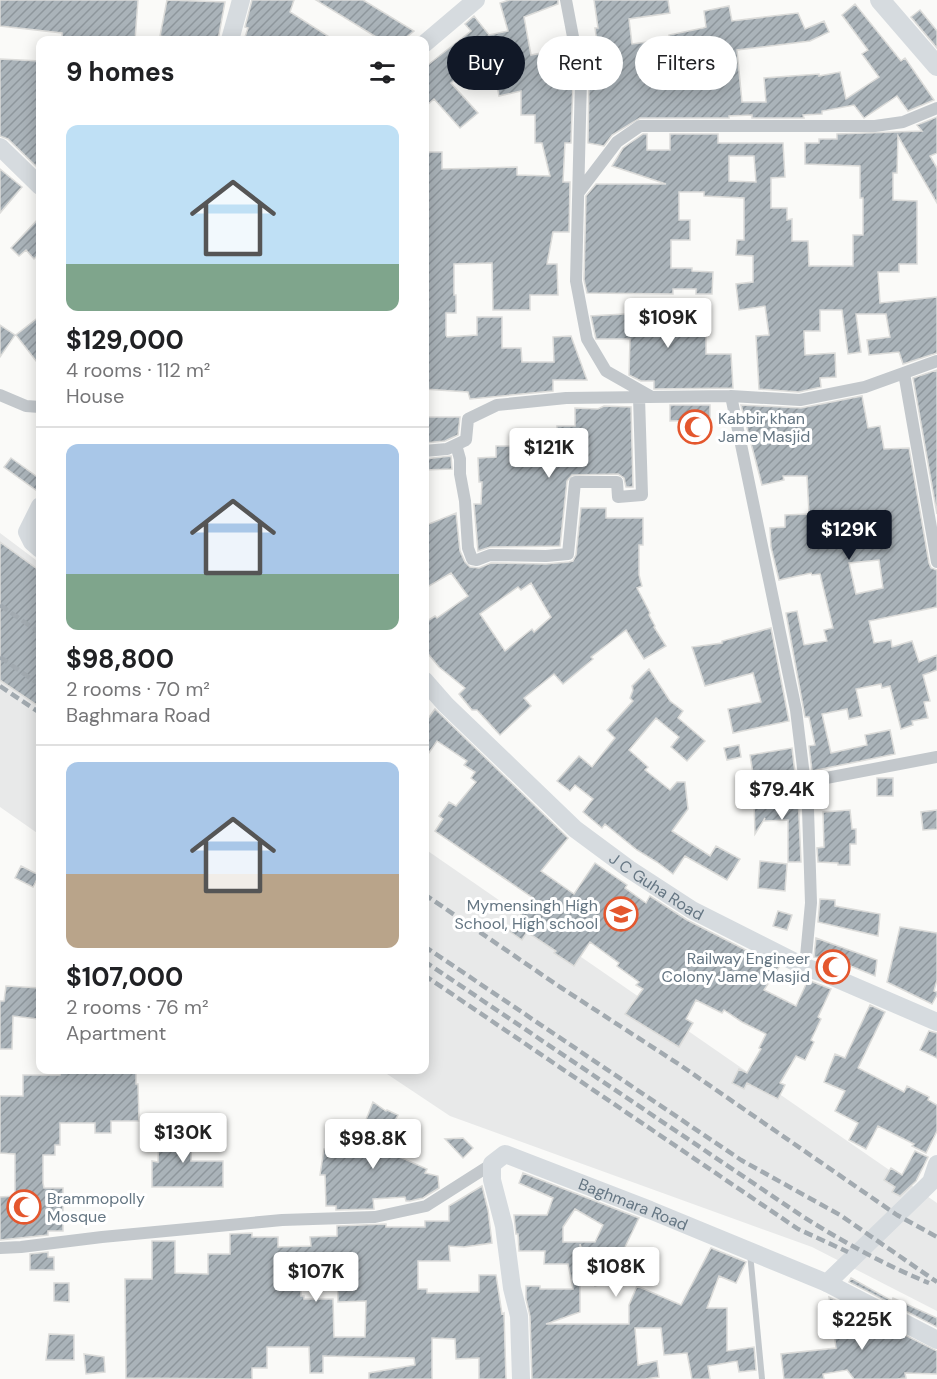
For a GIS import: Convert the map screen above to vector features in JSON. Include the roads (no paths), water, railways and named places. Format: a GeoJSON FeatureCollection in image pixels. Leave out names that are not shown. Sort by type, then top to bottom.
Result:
{"type":"FeatureCollection","features":[{"type":"Feature","properties":{"kind":"main road"},"geometry":{"type":"LineString","coordinates":[[880,0],[937,66]]}},
{"type":"Feature","properties":{"kind":"street"},"geometry":{"type":"LineString","coordinates":[[231,36],[241,0]]}},
{"type":"Feature","properties":{"kind":"street"},"geometry":{"type":"LineString","coordinates":[[429,40],[476,0]]}},
{"type":"Feature","properties":{"kind":"street"},"geometry":{"type":"LineString","coordinates":[[566,0],[581,79],[576,281],[587,339],[606,371],[645,396]]}},
{"type":"Feature","properties":{"kind":"street"},"geometry":{"type":"LineString","coordinates":[[579,192],[617,142],[640,126],[875,126],[903,122],[937,108]]}},
{"type":"Feature","properties":{"kind":"street"},"geometry":{"type":"LineString","coordinates":[[0,147],[36,182]]}},
{"type":"Feature","properties":{"kind":"street"},"geometry":{"type":"LineString","coordinates":[[429,451],[447,449],[466,440],[468,419],[496,405],[645,396],[731,396],[800,400],[865,387],[937,361]]}},
{"type":"Feature","properties":{"kind":"street"},"geometry":{"type":"LineString","coordinates":[[904,373],[937,562]]}},
{"type":"Feature","properties":{"kind":"street"},"geometry":{"type":"LineString","coordinates":[[0,396],[26,406],[36,407]]}},
{"type":"Feature","properties":{"kind":"street"},"geometry":{"type":"LineString","coordinates":[[456,445],[465,501],[468,548],[472,559],[477,560],[490,555],[568,554],[575,482],[617,482],[618,496],[642,495],[645,396]]}},
{"type":"Feature","properties":{"kind":"street"},"geometry":{"type":"LineString","coordinates":[[731,396],[796,710],[808,808],[811,903],[805,967]]}},
{"type":"Feature","properties":{"kind":"street"},"geometry":{"type":"LineString","coordinates":[[924,487],[937,484]]}},
{"type":"Feature","properties":{"kind":"street"},"geometry":{"type":"LineString","coordinates":[[36,514],[27,532],[36,546]]}},
{"type":"Feature","properties":{"kind":"street","name":"J C Guha Road"},"geometry":{"type":"LineString","coordinates":[[429,686],[454,713],[584,835],[629,869],[692,910],[805,967],[937,1022]]}},
{"type":"Feature","properties":{"kind":"street"},"geometry":{"type":"LineString","coordinates":[[805,782],[937,757]]}},
{"type":"Feature","properties":{"kind":"street","name":"Baghmara Road"},"geometry":{"type":"LineString","coordinates":[[492,1164],[505,1154],[650,1210],[827,1283],[937,1340]]}},
{"type":"Feature","properties":{"kind":"street"},"geometry":{"type":"LineString","coordinates":[[0,1248],[282,1220],[375,1217],[426,1206],[492,1164]]}},
{"type":"Feature","properties":{"kind":"street"},"geometry":{"type":"LineString","coordinates":[[492,1164],[492,1180],[504,1226],[512,1288],[519,1316],[521,1379]]}},
{"type":"Feature","properties":{"kind":"street"},"geometry":{"type":"LineString","coordinates":[[827,1283],[931,1182],[937,1164]]}},
{"type":"Feature","properties":{"kind":"lane"},"geometry":{"type":"LineString","coordinates":[[750,1253],[762,1379]]}},
{"type":"Feature","properties":{"kind":"railway"},"geometry":{"type":"LineString","coordinates":[[0,605],[36,630]]}},
{"type":"Feature","properties":{"kind":"railway"},"geometry":{"type":"LineString","coordinates":[[0,657],[36,682]]}},
{"type":"Feature","properties":{"kind":"railway"},"geometry":{"type":"LineString","coordinates":[[0,686],[36,710]]}},
{"type":"Feature","properties":{"kind":"railway"},"geometry":{"type":"LineString","coordinates":[[429,897],[680,1065],[897,1215],[937,1237]]}},
{"type":"Feature","properties":{"kind":"railway"},"geometry":{"type":"LineString","coordinates":[[429,949],[741,1160],[840,1215],[937,1282]]}},
{"type":"Feature","properties":{"kind":"railway"},"geometry":{"type":"LineString","coordinates":[[429,964],[802,1216],[896,1269],[929,1283]]}},
{"type":"Feature","properties":{"kind":"railway"},"geometry":{"type":"LineString","coordinates":[[429,978],[798,1229],[848,1252]]}},
{"type":"Feature","properties":{"kind":"place","name":"Kabbir khan Jame Masjid"},"geometry":{"type":"Point","coordinates":[695,427]}},
{"type":"Feature","properties":{"kind":"place","name":"Mymensingh High School, High school"},"geometry":{"type":"Point","coordinates":[621,914]}},
{"type":"Feature","properties":{"kind":"place","name":"Railway Engineer Colony Jame Masjid"},"geometry":{"type":"Point","coordinates":[833,967]}},
{"type":"Feature","properties":{"kind":"place","name":"Brammopolly Mosque"},"geometry":{"type":"Point","coordinates":[24,1207]}}]}
